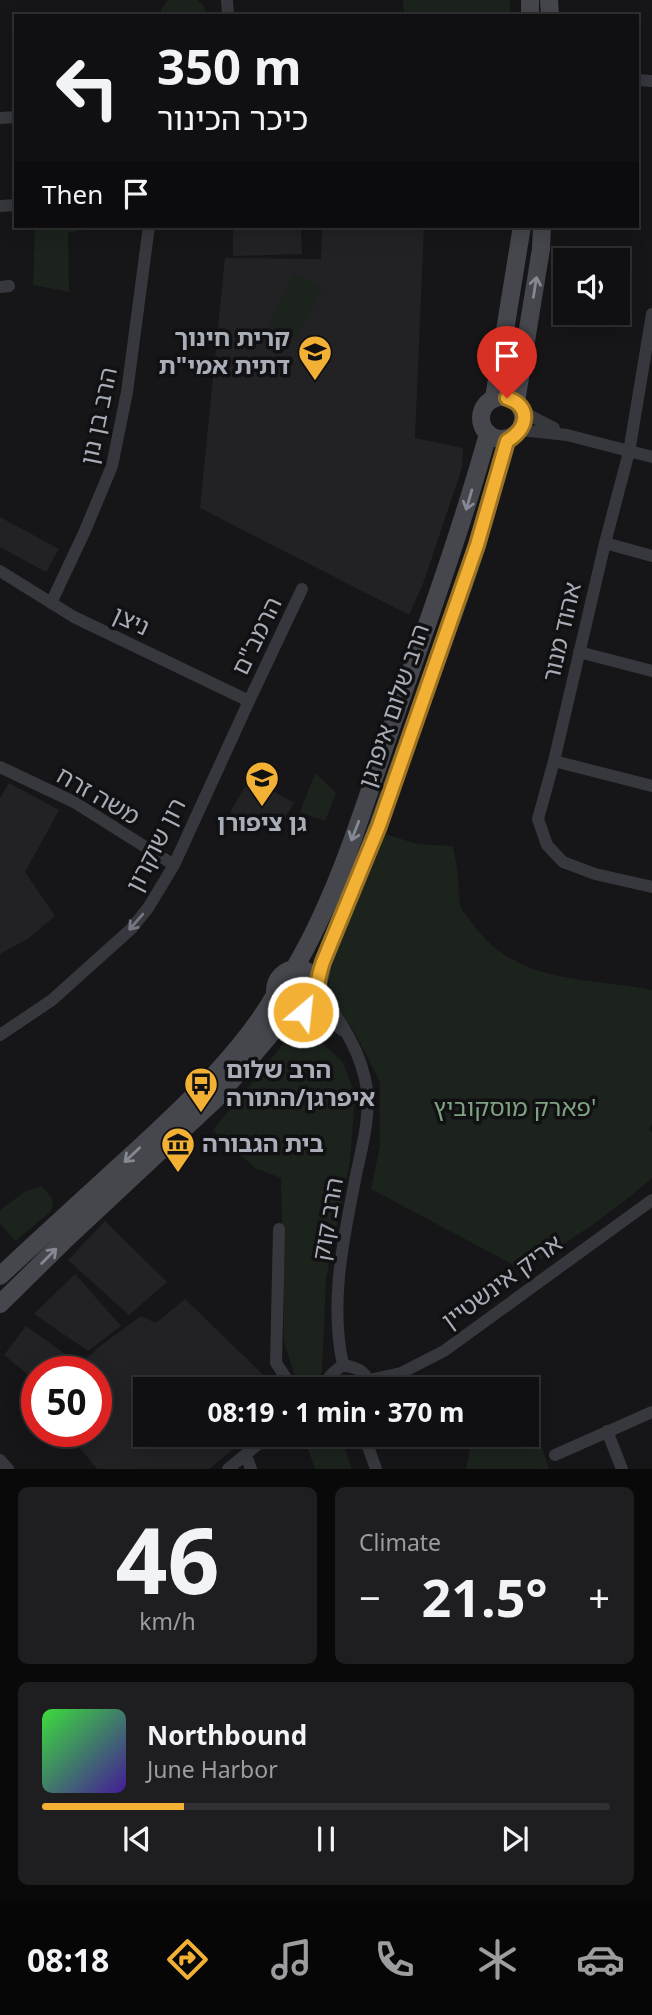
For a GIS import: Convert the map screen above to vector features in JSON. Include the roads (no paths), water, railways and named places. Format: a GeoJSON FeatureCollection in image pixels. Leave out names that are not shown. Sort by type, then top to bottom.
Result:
{"type":"FeatureCollection","features":[{"type":"Feature","properties":{"kind":"main road"},"geometry":{"type":"LineString","coordinates":[[494,398],[522,228]]}},
{"type":"Feature","properties":{"kind":"main road"},"geometry":{"type":"LineString","coordinates":[[519,407],[505,397],[494,398],[481,414],[482,426],[488,434],[497,439],[514,435],[524,421],[519,407],[542,228]]}},
{"type":"Feature","properties":{"kind":"main road","name":"הרב שלום איפרגן"},"geometry":{"type":"LineString","coordinates":[[294,969],[328,903],[360,817],[454,549],[488,434]]}},
{"type":"Feature","properties":{"kind":"main road","name":"הרב שלום איפרגן"},"geometry":{"type":"LineString","coordinates":[[318,988],[327,952],[379,826],[514,435]]}},
{"type":"Feature","properties":{"kind":"main road"},"geometry":{"type":"LineString","coordinates":[[0,1304],[216,1099],[280,1023],[317,1000],[318,988],[310,973],[294,969],[283,973],[279,978],[275,995],[280,1005],[299,1011]]}},
{"type":"Feature","properties":{"kind":"main road"},"geometry":{"type":"LineString","coordinates":[[0,1276],[161,1128],[214,1074],[260,1019],[275,995]]}},
{"type":"Feature","properties":{"kind":"street","name":"הרב בן נון"},"geometry":{"type":"LineString","coordinates":[[51,603],[112,466],[131,365],[149,228]]}},
{"type":"Feature","properties":{"kind":"street","name":"אהוד מנור"},"geometry":{"type":"LineString","coordinates":[[652,314],[649,354],[629,452],[538,819],[547,845],[563,862],[595,874],[652,887]]}},
{"type":"Feature","properties":{"kind":"street"},"geometry":{"type":"LineString","coordinates":[[519,407],[567,435],[652,457]]}},
{"type":"Feature","properties":{"kind":"street"},"geometry":{"type":"LineString","coordinates":[[514,435],[567,435]]}},
{"type":"Feature","properties":{"kind":"street"},"geometry":{"type":"LineString","coordinates":[[605,543],[652,556]]}},
{"type":"Feature","properties":{"kind":"street","name":"ניצן"},"geometry":{"type":"LineString","coordinates":[[0,571],[74,617],[249,701]]}},
{"type":"Feature","properties":{"kind":"street","name":"הרמב\"ם"},"geometry":{"type":"LineString","coordinates":[[249,701],[302,589]]}},
{"type":"Feature","properties":{"kind":"street"},"geometry":{"type":"LineString","coordinates":[[579,652],[652,671]]}},
{"type":"Feature","properties":{"kind":"street","name":"רון שוקרון"},"geometry":{"type":"LineString","coordinates":[[0,1035],[52,1000],[131,929],[160,890],[174,865],[249,701]]}},
{"type":"Feature","properties":{"kind":"street"},"geometry":{"type":"LineString","coordinates":[[554,761],[652,786]]}},
{"type":"Feature","properties":{"kind":"street","name":"משה זרח"},"geometry":{"type":"LineString","coordinates":[[0,767],[74,802],[174,865]]}},
{"type":"Feature","properties":{"kind":"street","name":"הרב קוק"},"geometry":{"type":"LineString","coordinates":[[318,988],[352,1040],[367,1090],[367,1111],[337,1288],[336,1319],[343,1365]]}},
{"type":"Feature","properties":{"kind":"street"},"geometry":{"type":"LineString","coordinates":[[299,1011],[333,1022],[352,1040]]}},
{"type":"Feature","properties":{"kind":"street","name":"אריק אינשטיין"},"geometry":{"type":"LineString","coordinates":[[390,1377],[444,1350],[652,1200]]}},
{"type":"Feature","properties":{"kind":"street"},"geometry":{"type":"LineString","coordinates":[[279,1229],[276,1363],[285,1377]]}},
{"type":"Feature","properties":{"kind":"street"},"geometry":{"type":"LineString","coordinates":[[329,1377],[343,1365],[361,1370],[365,1377]]}},
{"type":"Feature","properties":{"kind":"street"},"geometry":{"type":"LineString","coordinates":[[555,1455],[652,1412]]}},
{"type":"Feature","properties":{"kind":"street"},"geometry":{"type":"LineString","coordinates":[[607,1431],[622,1469]]}},
{"type":"Feature","properties":{"kind":"street"},"geometry":{"type":"LineString","coordinates":[[228,1469],[255,1447]]}},
{"type":"Feature","properties":{"kind":"street"},"geometry":{"type":"LineString","coordinates":[[368,1447],[376,1469]]}},
{"type":"Feature","properties":{"kind":"street"},"geometry":{"type":"LineString","coordinates":[[246,1455],[251,1469]]}},
{"type":"Feature","properties":{"kind":"street"},"geometry":{"type":"LineString","coordinates":[[0,1460],[8,1469]]}},
{"type":"Feature","properties":{"kind":"place","name":"קרית חינוך דתית אמי\"ת"},"geometry":{"type":"Point","coordinates":[315,382]}},
{"type":"Feature","properties":{"kind":"place","name":"גן ציפורן"},"geometry":{"type":"Point","coordinates":[262,808]}},
{"type":"Feature","properties":{"kind":"place","name":"הרב שלום איפרגן/התורה"},"geometry":{"type":"Point","coordinates":[201,1114]}},
{"type":"Feature","properties":{"kind":"place","name":"בית הגבורה"},"geometry":{"type":"Point","coordinates":[178,1174]}},
{"type":"Feature","properties":{"kind":"park label","name":"פארק מוסקוביץ'"},"geometry":{"type":"Point","coordinates":[515,1108]}}]}
